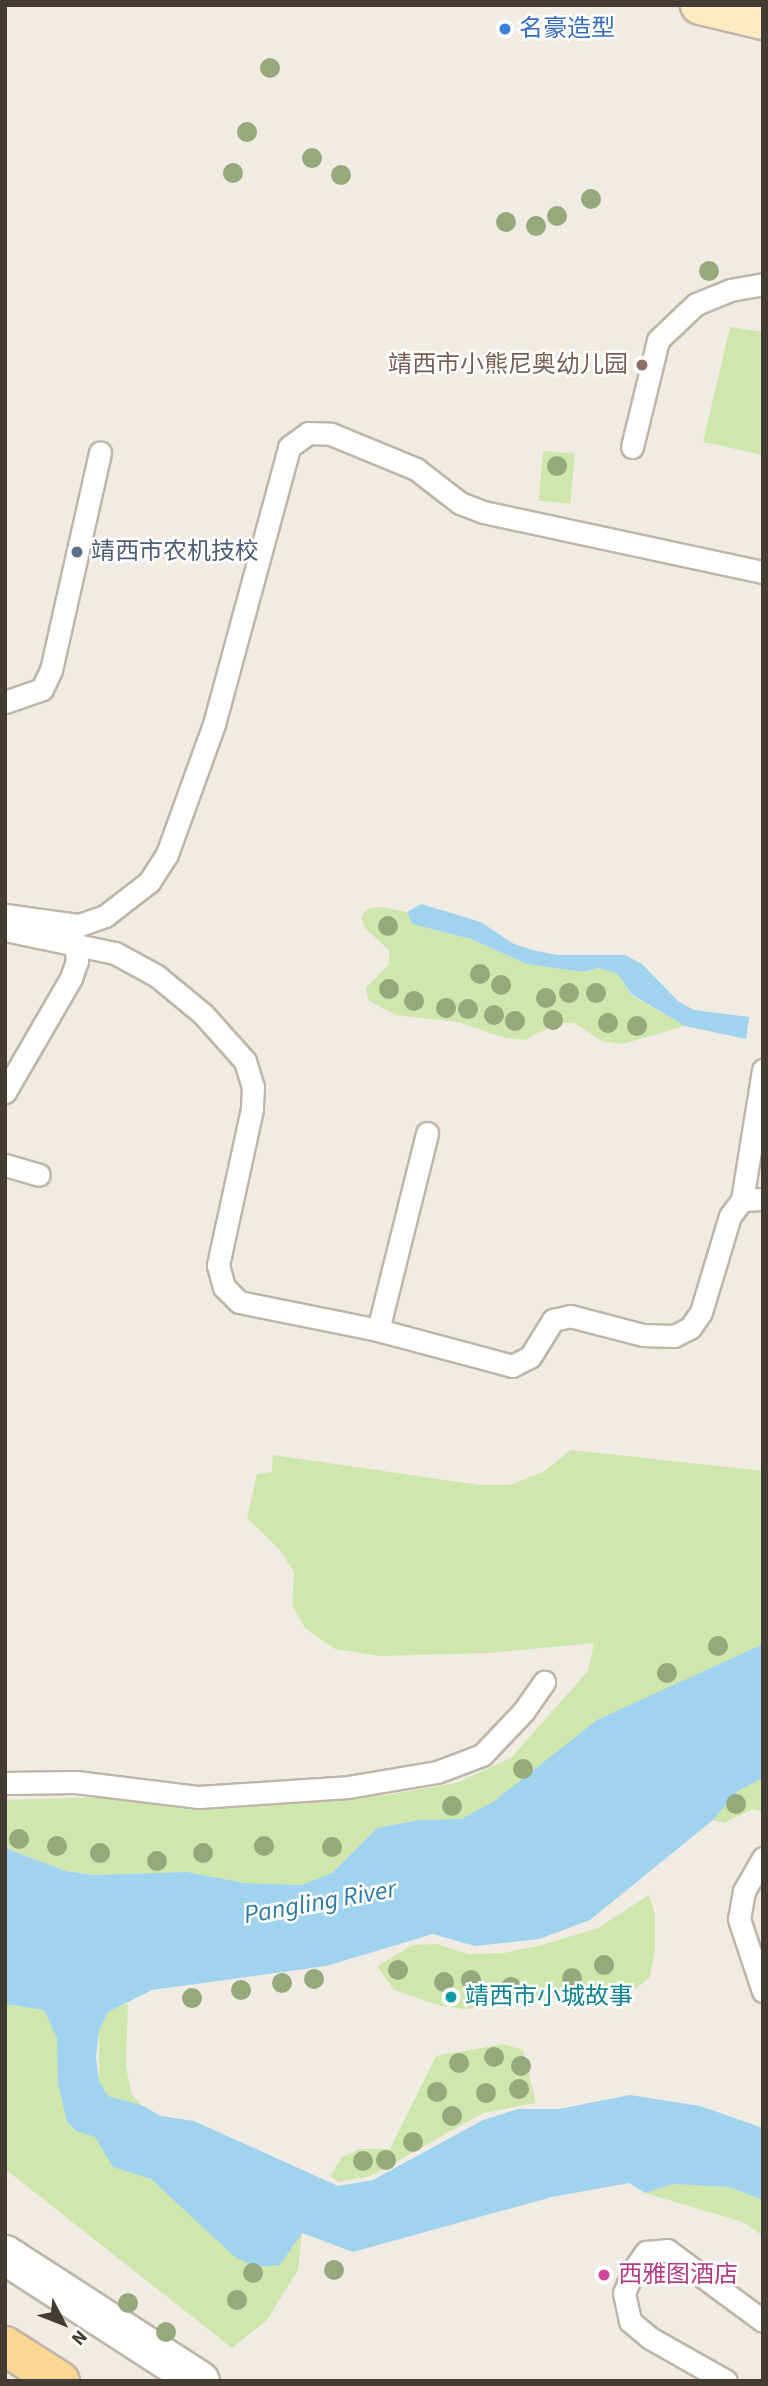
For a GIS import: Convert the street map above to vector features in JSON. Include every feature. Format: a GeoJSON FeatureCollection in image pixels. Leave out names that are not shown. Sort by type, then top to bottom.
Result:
{"type":"FeatureCollection","features":[{"type":"Feature","properties":{"kind":"main road"},"geometry":{"type":"LineString","coordinates":[[700,5],[763,20]]}},
{"type":"Feature","properties":{"kind":"main road"},"geometry":{"type":"LineString","coordinates":[[5,2346],[60,2381]]}},
{"type":"Feature","properties":{"kind":"street"},"geometry":{"type":"LineString","coordinates":[[5,2255],[200,2381]]}},
{"type":"Feature","properties":{"kind":"lane"},"geometry":{"type":"LineString","coordinates":[[632,447],[658,340],[696,304],[730,290],[763,285]]}},
{"type":"Feature","properties":{"kind":"lane"},"geometry":{"type":"LineString","coordinates":[[5,915],[79,925],[105,916],[132,898],[155,872],[167,853],[214,724],[289,447],[308,433],[331,434],[416,469],[460,503],[483,512],[763,572]]}},
{"type":"Feature","properties":{"kind":"lane"},"geometry":{"type":"LineString","coordinates":[[5,702],[42,689],[51,670],[100,452]]}},
{"type":"Feature","properties":{"kind":"lane"},"geometry":{"type":"LineString","coordinates":[[5,930],[75,941],[116,953],[157,976],[226,1035],[245,1061],[253,1087],[252,1109],[218,1265],[224,1287],[239,1302],[257,1308],[378,1329],[512,1366],[530,1357],[553,1320],[570,1316],[643,1335],[674,1336],[690,1328],[701,1312],[730,1216],[752,1200],[763,1070]]}},
{"type":"Feature","properties":{"kind":"lane"},"geometry":{"type":"LineString","coordinates":[[5,1091],[71,978],[77,961],[75,941]]}},
{"type":"Feature","properties":{"kind":"lane"},"geometry":{"type":"LineString","coordinates":[[378,1329],[427,1133]]}},
{"type":"Feature","properties":{"kind":"lane"},"geometry":{"type":"LineString","coordinates":[[5,1164],[39,1175]]}},
{"type":"Feature","properties":{"kind":"lane"},"geometry":{"type":"LineString","coordinates":[[5,1783],[76,1782],[199,1797],[348,1787],[437,1772],[482,1755],[523,1712],[544,1682]]}},
{"type":"Feature","properties":{"kind":"lane"},"geometry":{"type":"LineString","coordinates":[[763,1857],[744,1891],[739,1919],[763,1991]]}},
{"type":"Feature","properties":{"kind":"lane"},"geometry":{"type":"LineString","coordinates":[[726,2381],[650,2338],[630,2321],[624,2293],[634,2269],[646,2252],[667,2250],[763,2321]]}},
{"type":"Feature","properties":{"kind":"green space"},"geometry":{"type":"Polygon","coordinates":[[[730,327],[763,332],[763,455],[703,442],[730,327]]]}},
{"type":"Feature","properties":{"kind":"green space"},"geometry":{"type":"Polygon","coordinates":[[[543,451],[575,454],[571,504],[539,501],[543,451]]]}},
{"type":"Feature","properties":{"kind":"green space"},"geometry":{"type":"Polygon","coordinates":[[[382,907],[407,912],[412,924],[471,939],[527,964],[583,972],[599,968],[618,974],[631,995],[685,1026],[622,1044],[602,1041],[574,1023],[558,1023],[525,1040],[505,1038],[458,1022],[395,1015],[368,1000],[366,988],[389,964],[389,950],[365,928],[361,918],[367,909],[382,907]]]}},
{"type":"Feature","properties":{"kind":"green space"},"geometry":{"type":"Polygon","coordinates":[[[571,1450],[763,1471],[763,1644],[598,1720],[493,1802],[461,1819],[419,1820],[377,1828],[332,1873],[301,1885],[244,1883],[186,1872],[92,1875],[66,1871],[5,1848],[5,1800],[104,1797],[191,1810],[266,1806],[386,1795],[456,1783],[511,1758],[588,1671],[594,1643],[490,1653],[380,1656],[335,1649],[305,1628],[292,1605],[294,1572],[279,1549],[247,1518],[257,1474],[272,1472],[273,1455],[479,1485],[510,1485],[543,1472],[571,1450]]]}},
{"type":"Feature","properties":{"kind":"green space"},"geometry":{"type":"Polygon","coordinates":[[[763,1778],[763,1811],[753,1809],[724,1823],[713,1820],[738,1791],[763,1778]]]}},
{"type":"Feature","properties":{"kind":"green space"},"geometry":{"type":"Polygon","coordinates":[[[649,1895],[655,1915],[655,1948],[650,1977],[635,1989],[602,1987],[523,2005],[464,2009],[441,2006],[394,1990],[377,1966],[413,1945],[437,1944],[469,1954],[504,1953],[542,1945],[598,1928],[649,1895]]]}},
{"type":"Feature","properties":{"kind":"green space"},"geometry":{"type":"Polygon","coordinates":[[[15,2003],[44,2010],[58,2038],[58,2084],[67,2122],[76,2131],[95,2137],[114,2167],[151,2179],[179,2201],[286,2257],[289,2247],[302,2233],[298,2270],[267,2320],[232,2348],[5,2169],[5,2004],[15,2003]]]}},
{"type":"Feature","properties":{"kind":"green space"},"geometry":{"type":"Polygon","coordinates":[[[128,2003],[126,2066],[131,2093],[141,2105],[108,2096],[99,2081],[99,2031],[108,2012],[128,2003]]]}},
{"type":"Feature","properties":{"kind":"green space"},"geometry":{"type":"Polygon","coordinates":[[[503,2044],[523,2050],[536,2103],[483,2113],[371,2176],[339,2182],[330,2176],[342,2157],[360,2149],[390,2149],[436,2056],[503,2044]]]}},
{"type":"Feature","properties":{"kind":"green space"},"geometry":{"type":"Polygon","coordinates":[[[673,2184],[729,2187],[763,2200],[763,2236],[743,2222],[645,2193],[673,2184]]]}},
{"type":"Feature","properties":{"kind":"water"},"geometry":{"type":"Polygon","coordinates":[[[421,904],[481,922],[512,943],[532,950],[557,955],[625,955],[642,964],[679,1002],[694,1010],[749,1017],[746,1039],[685,1026],[631,994],[618,974],[599,968],[583,972],[527,964],[471,939],[412,924],[407,912],[421,904]]]}},
{"type":"Feature","properties":{"kind":"water","name":"Pangling River"},"geometry":{"type":"Polygon","coordinates":[[[763,1644],[763,1778],[738,1791],[713,1820],[590,1920],[539,1939],[475,1946],[433,1934],[326,1966],[152,1990],[108,2012],[99,2031],[96,2057],[99,2081],[108,2096],[141,2105],[161,2116],[194,2121],[338,2186],[373,2180],[483,2120],[518,2109],[559,2109],[630,2095],[700,2106],[763,2128],[763,2200],[729,2187],[673,2184],[645,2193],[629,2183],[552,2197],[353,2252],[302,2233],[280,2265],[256,2267],[235,2257],[151,2179],[113,2167],[95,2137],[76,2131],[67,2122],[58,2084],[57,2038],[44,2010],[5,2004],[5,1848],[66,1871],[92,1875],[187,1872],[244,1883],[301,1885],[332,1873],[377,1828],[419,1820],[461,1819],[493,1802],[597,1720],[763,1644]]]}},
{"type":"Feature","properties":{"kind":"place","name":"名豪造型"},"geometry":{"type":"Point","coordinates":[505,29]}},
{"type":"Feature","properties":{"kind":"place","name":"靖西市小熊尼奥幼儿园"},"geometry":{"type":"Point","coordinates":[642,365]}},
{"type":"Feature","properties":{"kind":"place","name":"靖西市农机技校"},"geometry":{"type":"Point","coordinates":[77,552]}},
{"type":"Feature","properties":{"kind":"place","name":"靖西市小城故事"},"geometry":{"type":"Point","coordinates":[451,1997]}},
{"type":"Feature","properties":{"kind":"place","name":"西雅图酒店"},"geometry":{"type":"Point","coordinates":[604,2275]}}]}
